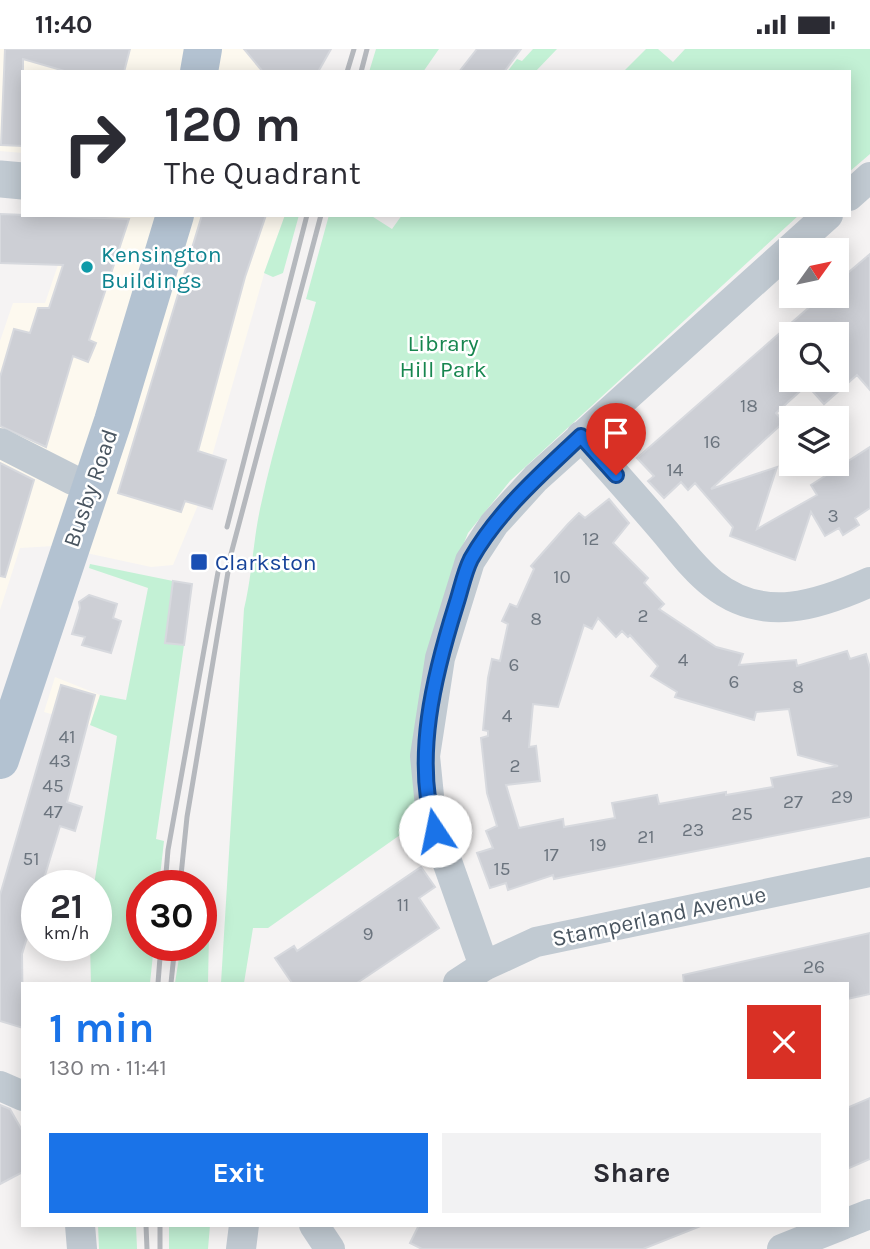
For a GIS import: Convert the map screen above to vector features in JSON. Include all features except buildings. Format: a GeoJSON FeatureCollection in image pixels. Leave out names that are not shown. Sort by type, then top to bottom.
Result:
{"type":"FeatureCollection","features":[{"type":"Feature","properties":{"kind":"main road"},"geometry":{"type":"LineString","coordinates":[[199,70],[203,49]]}},
{"type":"Feature","properties":{"kind":"main road","name":"Busby Road"},"geometry":{"type":"LineString","coordinates":[[0,692],[73,480],[146,217]]}},
{"type":"Feature","properties":{"kind":"main road","name":"Busby Road"},"geometry":{"type":"LineString","coordinates":[[0,760],[113,421],[174,217]]}},
{"type":"Feature","properties":{"kind":"street"},"geometry":{"type":"LineString","coordinates":[[851,194],[870,177]]}},
{"type":"Feature","properties":{"kind":"street"},"geometry":{"type":"LineString","coordinates":[[0,179],[21,181]]}},
{"type":"Feature","properties":{"kind":"street"},"geometry":{"type":"LineString","coordinates":[[484,966],[431,816],[425,756],[440,658],[470,561],[495,524],[581,436],[826,217]]}},
{"type":"Feature","properties":{"kind":"street"},"geometry":{"type":"LineString","coordinates":[[581,436],[695,568],[729,594],[761,605],[805,607],[835,599],[870,582]]}},
{"type":"Feature","properties":{"kind":"street"},"geometry":{"type":"LineString","coordinates":[[0,443],[73,480]]}},
{"type":"Feature","properties":{"kind":"street","name":"Stamperland Avenue"},"geometry":{"type":"LineString","coordinates":[[460,982],[484,966],[536,942],[870,872]]}},
{"type":"Feature","properties":{"kind":"street"},"geometry":{"type":"LineString","coordinates":[[0,1086],[21,1094]]}},
{"type":"Feature","properties":{"kind":"street"},"geometry":{"type":"LineString","coordinates":[[849,1222],[870,1214]]}},
{"type":"Feature","properties":{"kind":"street"},"geometry":{"type":"LineString","coordinates":[[241,1249],[244,1227]]}},
{"type":"Feature","properties":{"kind":"street"},"geometry":{"type":"LineString","coordinates":[[315,1227],[330,1249]]}},
{"type":"Feature","properties":{"kind":"street"},"geometry":{"type":"LineString","coordinates":[[782,1249],[837,1227]]}},
{"type":"Feature","properties":{"kind":"shaded area"},"geometry":{"type":"Polygon","coordinates":[[[0,49],[330,49],[319,70],[21,70],[21,153],[0,151],[0,49]]]}},
{"type":"Feature","properties":{"kind":"shaded area"},"geometry":{"type":"Polygon","coordinates":[[[63,217],[284,217],[267,264],[198,505],[173,565],[151,567],[54,546],[20,548],[0,610],[0,341],[13,303],[45,303],[58,265],[63,264],[63,217]]]}},
{"type":"Feature","properties":{"kind":"shaded area"},"geometry":{"type":"Polygon","coordinates":[[[55,677],[100,695],[90,725],[44,712],[55,677]]]}},
{"type":"Feature","properties":{"kind":"green space"},"geometry":{"type":"Polygon","coordinates":[[[376,49],[439,49],[424,70],[370,70],[376,49]]]}},
{"type":"Feature","properties":{"kind":"green space"},"geometry":{"type":"Polygon","coordinates":[[[533,49],[557,49],[537,70],[509,70],[517,59],[522,61],[533,49]]]}},
{"type":"Feature","properties":{"kind":"green space"},"geometry":{"type":"Polygon","coordinates":[[[646,49],[658,49],[673,62],[685,49],[870,49],[870,154],[851,170],[851,70],[625,70],[646,49]]]}},
{"type":"Feature","properties":{"kind":"green space"},"geometry":{"type":"Polygon","coordinates":[[[284,217],[298,217],[283,273],[273,277],[264,273],[284,217]]]}},
{"type":"Feature","properties":{"kind":"green space","name":"Library Hill Park"},"geometry":{"type":"Polygon","coordinates":[[[328,217],[373,217],[392,229],[401,217],[797,217],[510,481],[468,533],[449,580],[422,678],[413,774],[418,830],[410,828],[268,928],[253,928],[244,982],[221,982],[244,609],[266,483],[316,302],[306,299],[328,217]]]}},
{"type":"Feature","properties":{"kind":"green space"},"geometry":{"type":"Polygon","coordinates":[[[90,564],[173,581],[165,642],[184,645],[156,839],[164,841],[161,870],[126,870],[126,961],[152,961],[150,982],[91,982],[90,961],[112,961],[112,870],[96,870],[117,736],[90,725],[100,695],[126,700],[148,588],[89,568],[90,564]]]}},
{"type":"Feature","properties":{"kind":"green space"},"geometry":{"type":"Polygon","coordinates":[[[178,961],[208,961],[208,982],[175,982],[178,961]]]}},
{"type":"Feature","properties":{"kind":"green space"},"geometry":{"type":"Polygon","coordinates":[[[98,1227],[136,1227],[137,1249],[99,1249],[98,1227]]]}},
{"type":"Feature","properties":{"kind":"green space"},"geometry":{"type":"Polygon","coordinates":[[[169,1227],[210,1227],[208,1249],[169,1249],[169,1227]]]}},
{"type":"Feature","properties":{"kind":"railway"},"geometry":{"type":"LineString","coordinates":[[348,70],[354,49]]}},
{"type":"Feature","properties":{"kind":"railway"},"geometry":{"type":"LineString","coordinates":[[362,70],[367,49]]}},
{"type":"Feature","properties":{"kind":"railway"},"geometry":{"type":"LineString","coordinates":[[227,527],[306,217]]}},
{"type":"Feature","properties":{"kind":"railway"},"geometry":{"type":"LineString","coordinates":[[182,870],[187,817],[231,554],[320,217]]}},
{"type":"Feature","properties":{"kind":"railway"},"geometry":{"type":"LineString","coordinates":[[166,870],[218,572]]}},
{"type":"Feature","properties":{"kind":"railway"},"geometry":{"type":"LineString","coordinates":[[158,982],[160,961]]}},
{"type":"Feature","properties":{"kind":"railway"},"geometry":{"type":"LineString","coordinates":[[171,982],[173,961]]}},
{"type":"Feature","properties":{"kind":"railway"},"geometry":{"type":"LineString","coordinates":[[146,1227],[147,1249]]}},
{"type":"Feature","properties":{"kind":"railway"},"geometry":{"type":"LineString","coordinates":[[160,1227],[160,1249]]}},
{"type":"Feature","properties":{"kind":"place","name":"Kensington Buildings"},"geometry":{"type":"Point","coordinates":[87,267]}},
{"type":"Feature","properties":{"kind":"place","name":"Clarkston"},"geometry":{"type":"Point","coordinates":[199,562]}},
{"type":"Feature","properties":{"kind":"route"},"geometry":{"type":"LineString","coordinates":[[435,831],[425,756],[440,658],[470,561],[495,524],[536,478],[581,436],[616,475]]}}]}
